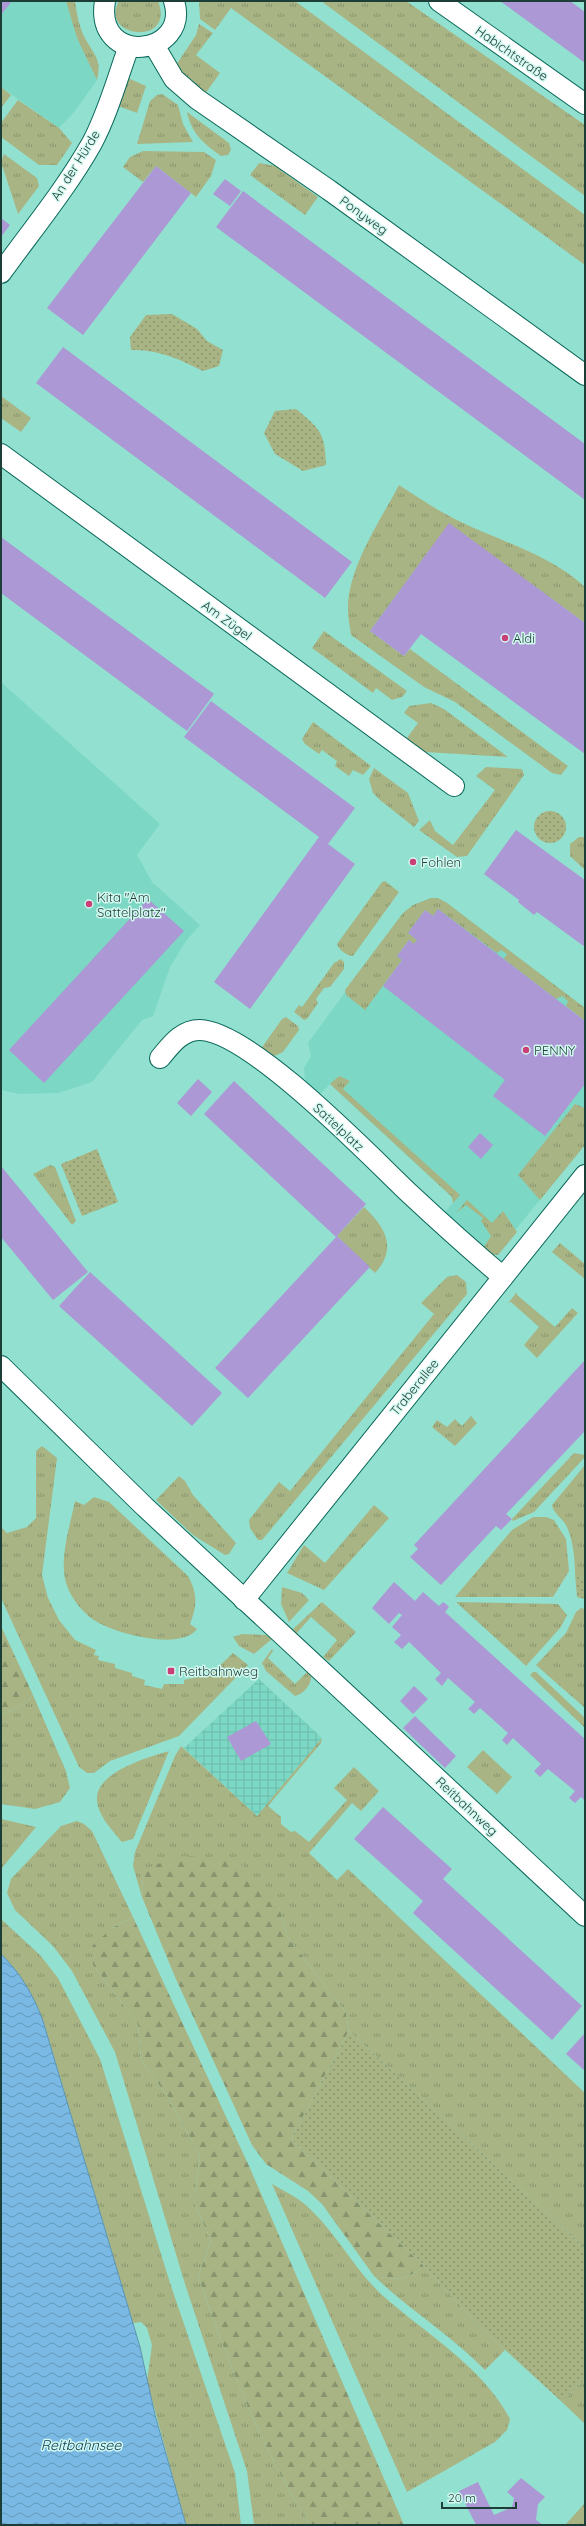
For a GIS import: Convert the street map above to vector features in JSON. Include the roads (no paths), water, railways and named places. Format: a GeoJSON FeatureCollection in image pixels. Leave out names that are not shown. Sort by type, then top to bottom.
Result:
{"type":"FeatureCollection","features":[{"type":"Feature","properties":{"kind":"street"},"geometry":{"type":"LineString","coordinates":[[105,1],[105,22],[110,33],[118,41],[128,46],[142,48],[154,45],[164,39],[172,29],[176,18],[174,1]]}},
{"type":"Feature","properties":{"kind":"street","name":"Habichtstraße"},"geometry":{"type":"LineString","coordinates":[[439,1],[585,104]]}},
{"type":"Feature","properties":{"kind":"street","name":"Ponyweg"},"geometry":{"type":"LineString","coordinates":[[154,45],[174,79],[197,99],[329,190],[585,375]]}},
{"type":"Feature","properties":{"kind":"street","name":"An der Hürde"},"geometry":{"type":"LineString","coordinates":[[1,273],[76,168],[91,143],[109,104],[128,46]]}},
{"type":"Feature","properties":{"kind":"street","name":"Am Zügel"},"geometry":{"type":"LineString","coordinates":[[1,454],[454,786]]}},
{"type":"Feature","properties":{"kind":"street","name":"Sattelplatz"},"geometry":{"type":"LineString","coordinates":[[160,1058],[177,1039],[186,1032],[210,1031],[227,1038],[267,1064],[297,1088],[461,1241],[503,1276]]}},
{"type":"Feature","properties":{"kind":"street","name":"Traberallee"},"geometry":{"type":"LineString","coordinates":[[244,1600],[585,1175]]}},
{"type":"Feature","properties":{"kind":"street","name":"Reitbahnweg"},"geometry":{"type":"LineString","coordinates":[[1,1366],[87,1452],[244,1600],[585,1916]]}},
{"type":"Feature","properties":{"kind":"water","name":"Reitbahnsee"},"geometry":{"type":"Polygon","coordinates":[[[1,1954],[15,1969],[26,1985],[43,2021],[140,2347],[155,2415],[186,2525],[1,2525],[1,1954]]]}},
{"type":"Feature","properties":{"kind":"place","name":"Aldi"},"geometry":{"type":"Point","coordinates":[505,638]}},
{"type":"Feature","properties":{"kind":"place","name":"Fohlen"},"geometry":{"type":"Point","coordinates":[413,862]}},
{"type":"Feature","properties":{"kind":"place","name":"Kita \"Am Sattelplatz\""},"geometry":{"type":"Point","coordinates":[89,904]}},
{"type":"Feature","properties":{"kind":"place","name":"PENNY"},"geometry":{"type":"Point","coordinates":[526,1050]}},
{"type":"Feature","properties":{"kind":"place","name":"Reitbahnweg"},"geometry":{"type":"Point","coordinates":[171,1671]}}]}
